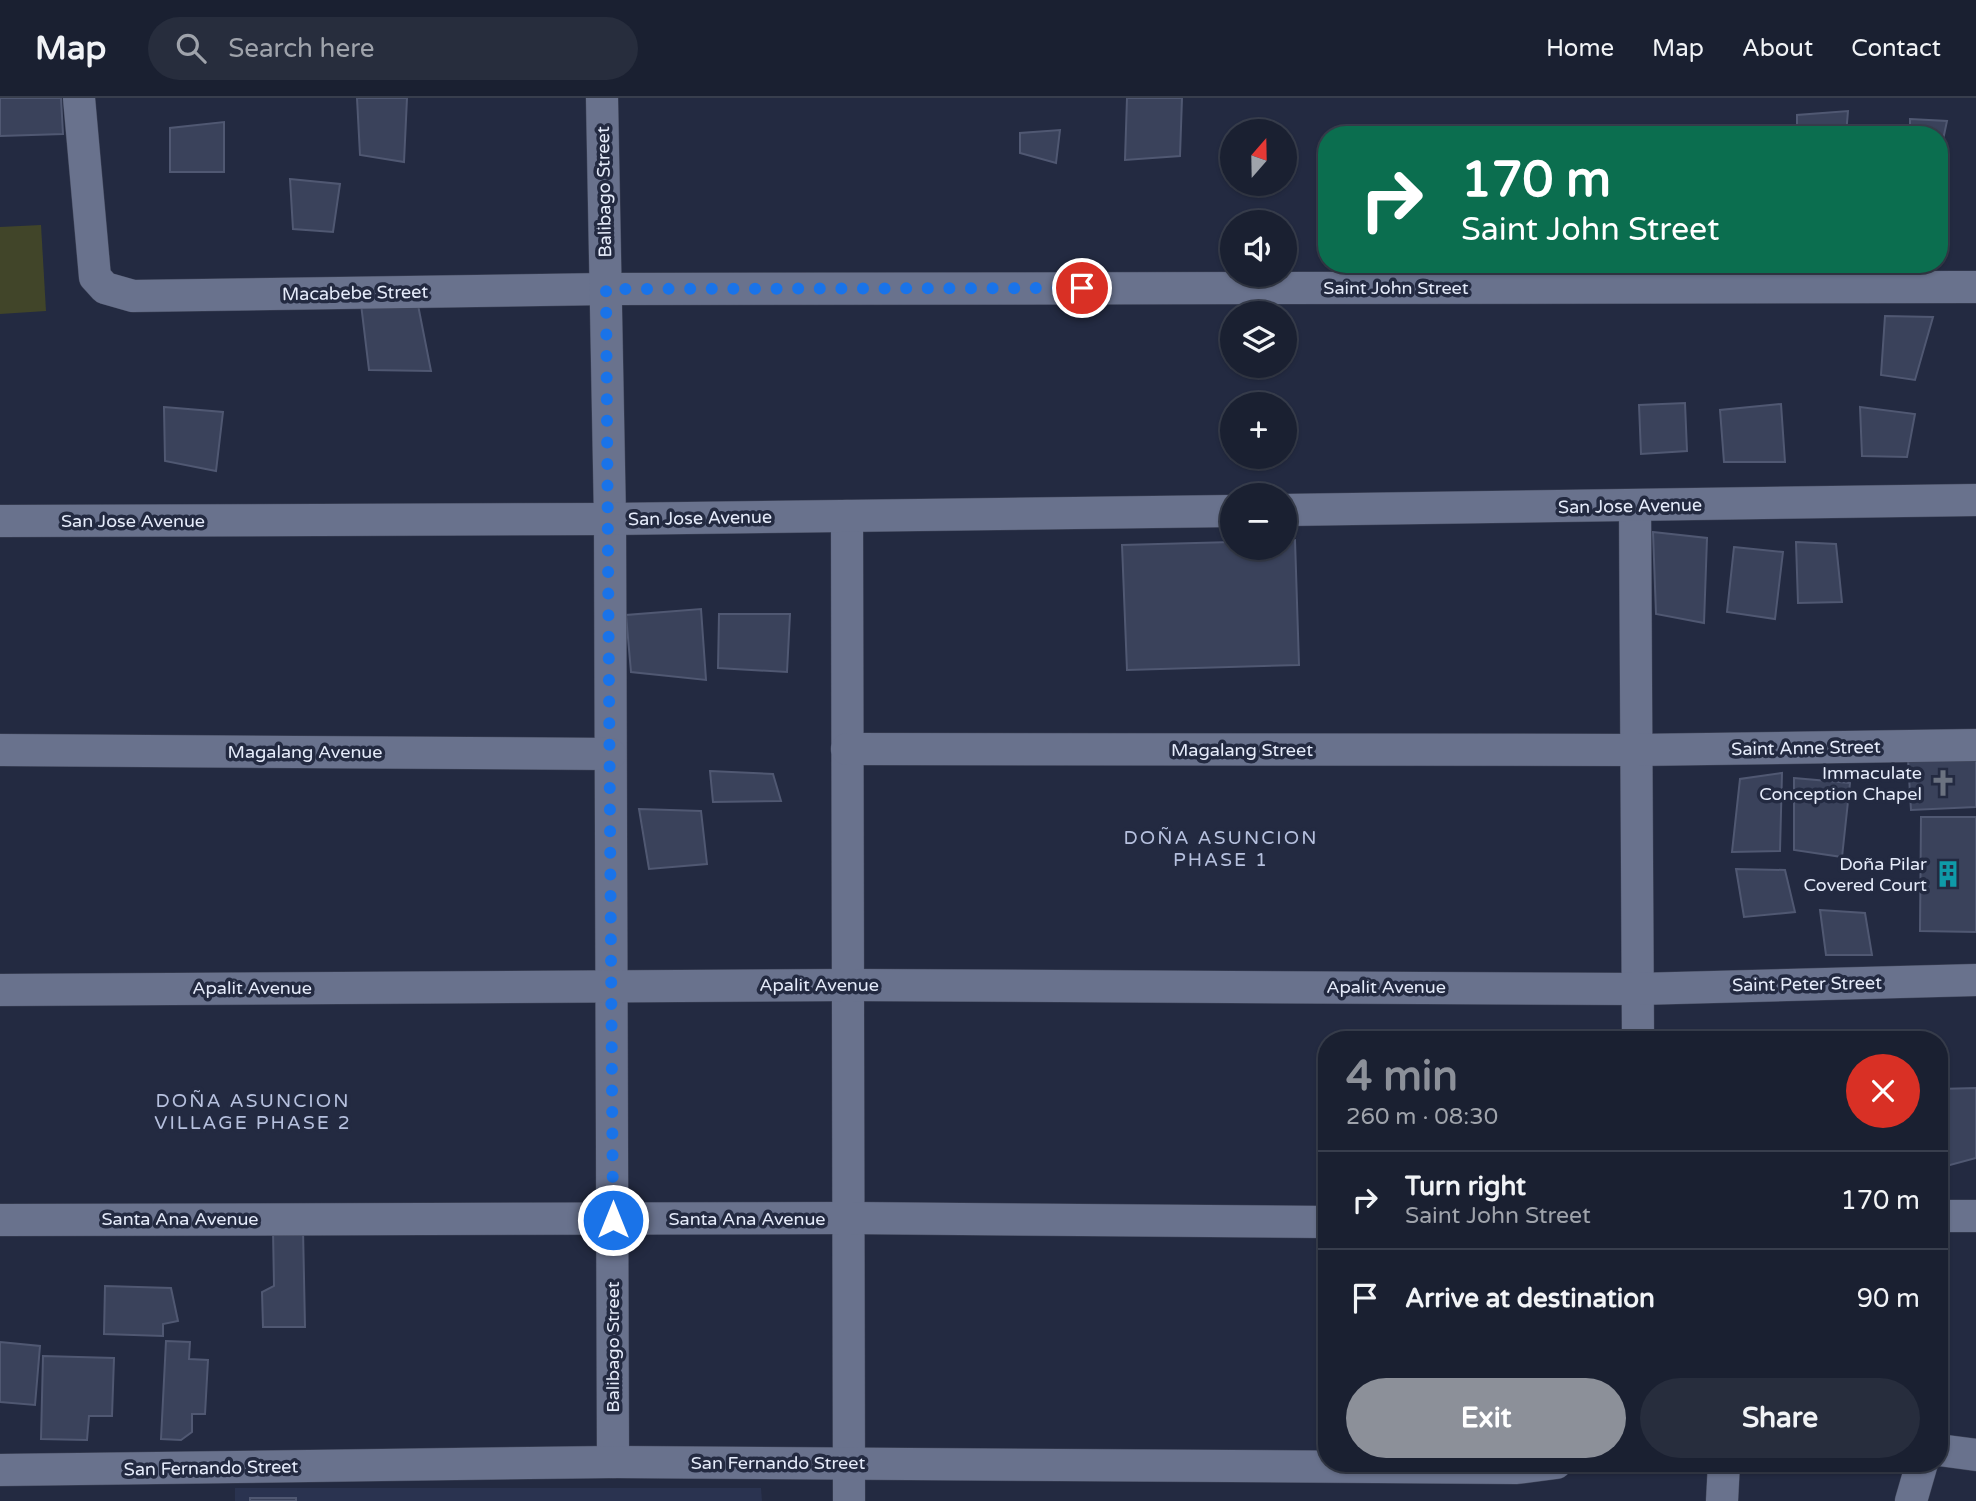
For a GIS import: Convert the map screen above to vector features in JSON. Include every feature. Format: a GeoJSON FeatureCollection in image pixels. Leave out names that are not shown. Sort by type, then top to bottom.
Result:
{"type":"FeatureCollection","features":[{"type":"Feature","properties":{"kind":"street","name":"Macabebe Street"},"geometry":{"type":"LineString","coordinates":[[79,98],[92,262],[95,277],[104,288],[133,296],[606,289]]}},
{"type":"Feature","properties":{"kind":"street","name":"Balibago Street"},"geometry":{"type":"LineString","coordinates":[[602,98],[610,519],[613,1462]]}},
{"type":"Feature","properties":{"kind":"street","name":"Saint John Street"},"geometry":{"type":"LineString","coordinates":[[606,289],[1976,287]]}},
{"type":"Feature","properties":{"kind":"street","name":"San Jose Avenue"},"geometry":{"type":"LineString","coordinates":[[1297,510],[1976,500]]}},
{"type":"Feature","properties":{"kind":"street"},"geometry":{"type":"LineString","coordinates":[[1635,506],[1638,1031]]}},
{"type":"Feature","properties":{"kind":"street","name":"San Jose Avenue"},"geometry":{"type":"LineString","coordinates":[[0,521],[610,519],[1220,511]]}},
{"type":"Feature","properties":{"kind":"street"},"geometry":{"type":"LineString","coordinates":[[847,516],[849,1501]]}},
{"type":"Feature","properties":{"kind":"street","name":"Saint Anne Street"},"geometry":{"type":"LineString","coordinates":[[1636,750],[1976,745]]}},
{"type":"Feature","properties":{"kind":"street","name":"Magalang Avenue"},"geometry":{"type":"LineString","coordinates":[[0,750],[610,754]]}},
{"type":"Feature","properties":{"kind":"street","name":"Magalang Street"},"geometry":{"type":"LineString","coordinates":[[847,750],[1636,750]]}},
{"type":"Feature","properties":{"kind":"street","name":"Saint Peter Street"},"geometry":{"type":"LineString","coordinates":[[1638,989],[1976,980]]}},
{"type":"Feature","properties":{"kind":"street","name":"Apalit Avenue"},"geometry":{"type":"LineString","coordinates":[[0,990],[612,985],[1638,989]]}},
{"type":"Feature","properties":{"kind":"street"},"geometry":{"type":"LineString","coordinates":[[1948,1216],[1976,1216]]}},
{"type":"Feature","properties":{"kind":"street","name":"Santa Ana Avenue"},"geometry":{"type":"LineString","coordinates":[[0,1220],[848,1218],[1318,1222]]}},
{"type":"Feature","properties":{"kind":"street"},"geometry":{"type":"LineString","coordinates":[[1948,1451],[1976,1455]]}},
{"type":"Feature","properties":{"kind":"street","name":"San Fernando Street"},"geometry":{"type":"LineString","coordinates":[[0,1470],[613,1462],[1318,1467]]}},
{"type":"Feature","properties":{"kind":"street"},"geometry":{"type":"LineString","coordinates":[[1722,1501],[1724,1472]]}},
{"type":"Feature","properties":{"kind":"street"},"geometry":{"type":"LineString","coordinates":[[1911,1501],[1919,1472]]}},
{"type":"Feature","properties":{"kind":"shaded area"},"geometry":{"type":"Polygon","coordinates":[[[235,1488],[761,1488],[762,1501],[235,1501],[235,1488]]]}},
{"type":"Feature","properties":{"kind":"green space"},"geometry":{"type":"Polygon","coordinates":[[[41,225],[46,311],[0,314],[0,227],[41,225]]]}},
{"type":"Feature","properties":{"kind":"building"},"geometry":{"type":"Polygon","coordinates":[[[0,98],[61,98],[63,134],[0,136],[0,98]]]}},
{"type":"Feature","properties":{"kind":"building"},"geometry":{"type":"Polygon","coordinates":[[[357,98],[407,98],[404,162],[360,155],[357,98]]]}},
{"type":"Feature","properties":{"kind":"building"},"geometry":{"type":"Polygon","coordinates":[[[1127,98],[1182,98],[1180,156],[1125,160],[1127,98]]]}},
{"type":"Feature","properties":{"kind":"building"},"geometry":{"type":"Polygon","coordinates":[[[1848,111],[1847,126],[1797,126],[1797,115],[1848,111]]]}},
{"type":"Feature","properties":{"kind":"building"},"geometry":{"type":"Polygon","coordinates":[[[1910,119],[1947,121],[1946,126],[1910,126],[1910,119]]]}},
{"type":"Feature","properties":{"kind":"building"},"geometry":{"type":"Polygon","coordinates":[[[224,122],[224,172],[170,172],[170,128],[224,122]]]}},
{"type":"Feature","properties":{"kind":"building"},"geometry":{"type":"Polygon","coordinates":[[[1060,130],[1056,163],[1020,153],[1020,133],[1060,130]]]}},
{"type":"Feature","properties":{"kind":"building"},"geometry":{"type":"Polygon","coordinates":[[[290,179],[340,184],[333,232],[293,229],[290,179]]]}},
{"type":"Feature","properties":{"kind":"building"},"geometry":{"type":"Polygon","coordinates":[[[361,304],[418,305],[431,371],[369,370],[361,304]]]}},
{"type":"Feature","properties":{"kind":"building"},"geometry":{"type":"Polygon","coordinates":[[[1885,316],[1933,317],[1915,380],[1881,375],[1885,316]]]}},
{"type":"Feature","properties":{"kind":"building"},"geometry":{"type":"Polygon","coordinates":[[[1685,403],[1687,451],[1641,454],[1639,405],[1685,403]]]}},
{"type":"Feature","properties":{"kind":"building"},"geometry":{"type":"Polygon","coordinates":[[[1781,404],[1785,462],[1724,462],[1720,410],[1781,404]]]}},
{"type":"Feature","properties":{"kind":"building"},"geometry":{"type":"Polygon","coordinates":[[[164,407],[223,412],[216,471],[165,461],[164,407]]]}},
{"type":"Feature","properties":{"kind":"building"},"geometry":{"type":"Polygon","coordinates":[[[1860,407],[1915,414],[1907,457],[1862,456],[1860,407]]]}},
{"type":"Feature","properties":{"kind":"building"},"geometry":{"type":"Polygon","coordinates":[[[1653,532],[1707,538],[1704,623],[1656,614],[1653,532]]]}},
{"type":"Feature","properties":{"kind":"building"},"geometry":{"type":"Polygon","coordinates":[[[1220,542],[1220,560],[1296,560],[1299,665],[1127,670],[1122,545],[1220,542]]]}},
{"type":"Feature","properties":{"kind":"building"},"geometry":{"type":"Polygon","coordinates":[[[1796,542],[1836,544],[1842,602],[1798,603],[1796,542]]]}},
{"type":"Feature","properties":{"kind":"building"},"geometry":{"type":"Polygon","coordinates":[[[1734,547],[1783,552],[1775,619],[1727,612],[1734,547]]]}},
{"type":"Feature","properties":{"kind":"building"},"geometry":{"type":"Polygon","coordinates":[[[701,609],[706,680],[631,672],[626,615],[701,609]]]}},
{"type":"Feature","properties":{"kind":"building"},"geometry":{"type":"Polygon","coordinates":[[[719,614],[790,614],[787,672],[718,668],[719,614]]]}},
{"type":"Feature","properties":{"kind":"building","name":"Immaculate Conception Chapel"},"geometry":{"type":"Polygon","coordinates":[[[1976,756],[1976,807],[1911,810],[1908,760],[1976,756]]]}},
{"type":"Feature","properties":{"kind":"building"},"geometry":{"type":"Polygon","coordinates":[[[710,771],[773,774],[781,801],[713,802],[710,771]]]}},
{"type":"Feature","properties":{"kind":"building"},"geometry":{"type":"Polygon","coordinates":[[[1782,773],[1780,851],[1732,852],[1740,779],[1782,773]]]}},
{"type":"Feature","properties":{"kind":"building"},"geometry":{"type":"Polygon","coordinates":[[[1794,778],[1850,783],[1842,857],[1794,850],[1794,778]]]}},
{"type":"Feature","properties":{"kind":"building"},"geometry":{"type":"Polygon","coordinates":[[[639,809],[701,811],[707,864],[649,869],[639,809]]]}},
{"type":"Feature","properties":{"kind":"building","name":"Doña Pilar Covered Court"},"geometry":{"type":"Polygon","coordinates":[[[1921,817],[1976,817],[1976,932],[1920,931],[1921,817]]]}},
{"type":"Feature","properties":{"kind":"building"},"geometry":{"type":"Polygon","coordinates":[[[1736,869],[1785,870],[1795,912],[1744,917],[1736,869]]]}},
{"type":"Feature","properties":{"kind":"building"},"geometry":{"type":"Polygon","coordinates":[[[1820,910],[1865,913],[1872,955],[1826,955],[1820,910]]]}},
{"type":"Feature","properties":{"kind":"building"},"geometry":{"type":"Polygon","coordinates":[[[1976,1088],[1976,1158],[1948,1166],[1948,1089],[1976,1088]]]}},
{"type":"Feature","properties":{"kind":"building"},"geometry":{"type":"Polygon","coordinates":[[[273,1229],[303,1229],[305,1327],[263,1327],[262,1292],[274,1286],[273,1229]]]}},
{"type":"Feature","properties":{"kind":"building"},"geometry":{"type":"Polygon","coordinates":[[[105,1286],[171,1288],[178,1321],[163,1324],[163,1336],[104,1334],[105,1286]]]}},
{"type":"Feature","properties":{"kind":"building"},"geometry":{"type":"Polygon","coordinates":[[[166,1341],[190,1342],[189,1359],[208,1360],[205,1414],[192,1414],[192,1432],[181,1440],[161,1439],[166,1341]]]}},
{"type":"Feature","properties":{"kind":"building"},"geometry":{"type":"Polygon","coordinates":[[[0,1342],[40,1346],[35,1405],[0,1402],[0,1342]]]}},
{"type":"Feature","properties":{"kind":"building"},"geometry":{"type":"Polygon","coordinates":[[[43,1356],[114,1358],[112,1416],[89,1416],[87,1440],[41,1439],[43,1356]]]}},
{"type":"Feature","properties":{"kind":"building"},"geometry":{"type":"Polygon","coordinates":[[[250,1498],[296,1498],[296,1501],[250,1501],[250,1498]]]}},
{"type":"Feature","properties":{"kind":"place","name":"Immaculate Conception Chapel"},"geometry":{"type":"Point","coordinates":[1943,783]}},
{"type":"Feature","properties":{"kind":"place","name":"Doña Pilar Covered Court"},"geometry":{"type":"Point","coordinates":[1948,874]}},
{"type":"Feature","properties":{"kind":"district","name":"DOÑA ASUNCION PHASE 1"},"geometry":{"type":"Point","coordinates":[1221,848]}},
{"type":"Feature","properties":{"kind":"district","name":"DOÑA ASUNCION VILLAGE PHASE 2"},"geometry":{"type":"Point","coordinates":[253,1111]}},
{"type":"Feature","properties":{"kind":"route"},"geometry":{"type":"LineString","coordinates":[[613,1220],[610,519],[606,289],[1082,288]]}}]}
